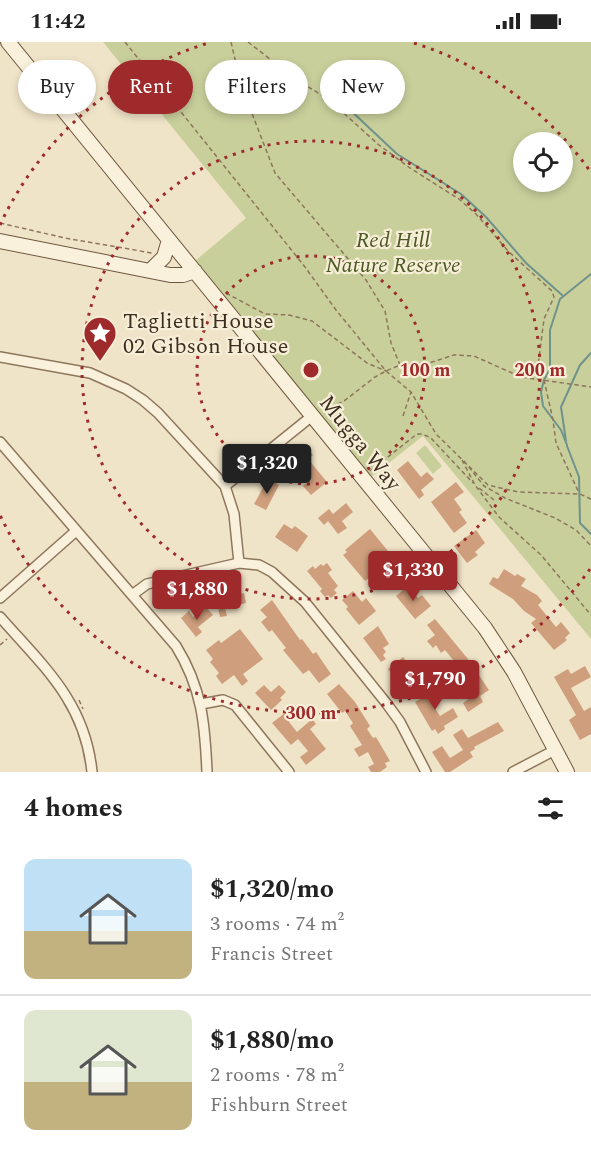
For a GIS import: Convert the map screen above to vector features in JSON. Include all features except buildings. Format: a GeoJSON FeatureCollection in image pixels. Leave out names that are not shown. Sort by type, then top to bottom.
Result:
{"type":"FeatureCollection","features":[{"type":"Feature","properties":{"kind":"main road","name":"Mugga Way"},"geometry":{"type":"LineString","coordinates":[[8,42],[498,646],[567,772]]}},
{"type":"Feature","properties":{"kind":"main road"},"geometry":{"type":"LineString","coordinates":[[151,270],[164,257],[169,240]]}},
{"type":"Feature","properties":{"kind":"main road"},"geometry":{"type":"LineString","coordinates":[[0,241],[170,275],[183,275],[195,271]]}},
{"type":"Feature","properties":{"kind":"main road"},"geometry":{"type":"LineString","coordinates":[[151,270],[184,258]]}},
{"type":"Feature","properties":{"kind":"street"},"geometry":{"type":"LineString","coordinates":[[0,357],[90,374],[126,389],[143,400],[158,413],[225,486],[234,514],[239,563]]}},
{"type":"Feature","properties":{"kind":"street"},"geometry":{"type":"LineString","coordinates":[[225,486],[312,416]]}},
{"type":"Feature","properties":{"kind":"street"},"geometry":{"type":"LineString","coordinates":[[0,442],[176,646],[189,670],[201,704],[207,772]]}},
{"type":"Feature","properties":{"kind":"street"},"geometry":{"type":"LineString","coordinates":[[0,598],[76,531]]}},
{"type":"Feature","properties":{"kind":"street"},"geometry":{"type":"LineString","coordinates":[[132,595],[147,584],[239,563],[259,565],[272,572],[305,602],[400,722],[426,772]]}},
{"type":"Feature","properties":{"kind":"street"},"geometry":{"type":"LineString","coordinates":[[0,617],[68,698],[83,729],[92,772]]}},
{"type":"Feature","properties":{"kind":"street"},"geometry":{"type":"LineString","coordinates":[[201,704],[223,700],[235,705],[290,772]]}},
{"type":"Feature","properties":{"kind":"street"},"geometry":{"type":"LineString","coordinates":[[513,772],[555,750]]}},
{"type":"Feature","properties":{"kind":"path"},"geometry":{"type":"LineString","coordinates":[[125,42],[305,267],[336,310],[386,371],[411,392],[436,434],[488,485],[500,489],[550,494],[580,494],[591,499]]}},
{"type":"Feature","properties":{"kind":"path"},"geometry":{"type":"LineString","coordinates":[[231,42],[241,85],[275,172],[366,280],[385,311],[391,343],[400,365]]}},
{"type":"Feature","properties":{"kind":"path"},"geometry":{"type":"LineString","coordinates":[[248,42],[297,80],[328,99],[396,158],[459,199],[476,214],[509,252],[552,291],[554,297],[544,319],[538,366],[544,380],[556,443],[580,494]]}},
{"type":"Feature","properties":{"kind":"path"},"geometry":{"type":"LineString","coordinates":[[0,224],[65,238],[158,253]]}},
{"type":"Feature","properties":{"kind":"path"},"geometry":{"type":"LineString","coordinates":[[224,292],[265,314],[289,315],[312,321],[367,363],[386,371]]}},
{"type":"Feature","properties":{"kind":"path"},"geometry":{"type":"LineString","coordinates":[[312,416],[344,401],[386,371],[400,365],[429,363],[454,355],[480,359],[521,376],[591,387]]}},
{"type":"Feature","properties":{"kind":"path"},"geometry":{"type":"LineString","coordinates":[[403,416],[411,392]]}},
{"type":"Feature","properties":{"kind":"path"},"geometry":{"type":"LineString","coordinates":[[363,477],[417,434],[435,441],[475,485],[499,517],[542,555],[591,615]]}},
{"type":"Feature","properties":{"kind":"path"},"geometry":{"type":"LineString","coordinates":[[460,456],[475,485],[494,500]]}},
{"type":"Feature","properties":{"kind":"path"},"geometry":{"type":"LineString","coordinates":[[460,456],[484,486],[505,498],[555,518],[576,530],[591,546]]}},
{"type":"Feature","properties":{"kind":"green space","name":"Red Hill Nature Reserve"},"geometry":{"type":"Polygon","coordinates":[[[103,42],[591,42],[591,639],[423,436],[371,477],[195,261],[246,218],[162,114],[193,114],[193,60],[118,60],[103,42]]]}},
{"type":"Feature","properties":{"kind":"green space"},"geometry":{"type":"Polygon","coordinates":[[[425,445],[442,466],[433,474],[416,453],[425,445]]]}},
{"type":"Feature","properties":{"kind":"waterway"},"geometry":{"type":"LineString","coordinates":[[354,114],[397,154],[461,194],[486,217],[526,263],[562,295]]}},
{"type":"Feature","properties":{"kind":"waterway"},"geometry":{"type":"LineString","coordinates":[[567,445],[561,430],[543,406],[541,392],[550,369],[550,330],[560,299],[591,274]]}},
{"type":"Feature","properties":{"kind":"waterway"},"geometry":{"type":"LineString","coordinates":[[566,441],[561,407],[580,365],[591,353]]}},
{"type":"Feature","properties":{"kind":"waterway"},"geometry":{"type":"LineString","coordinates":[[567,446],[579,477],[580,523],[591,534]]}},
{"type":"Feature","properties":{"kind":"place","name":"Taglietti House 02 Gibson House"},"geometry":{"type":"Point","coordinates":[100,362]}}]}
